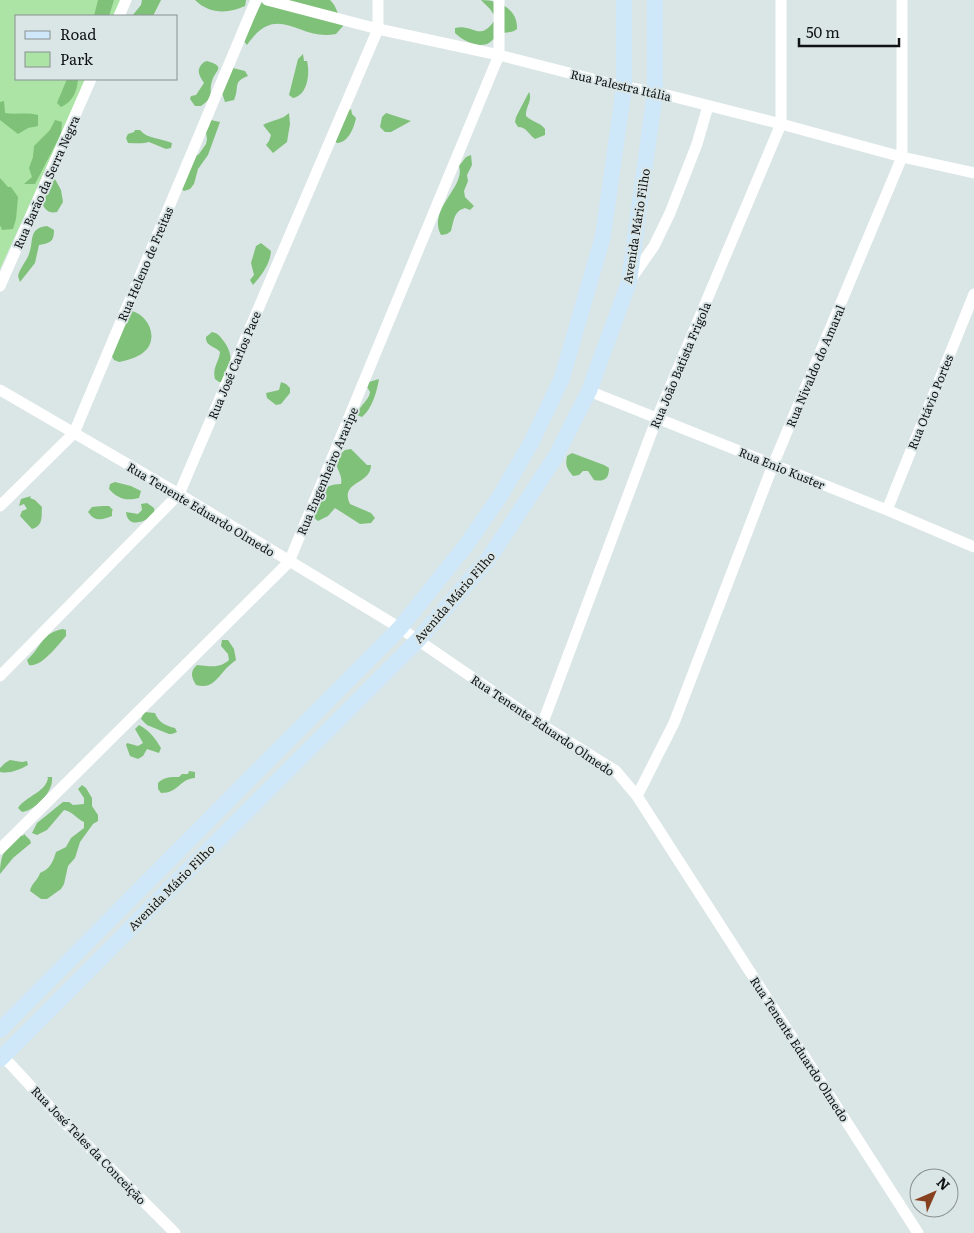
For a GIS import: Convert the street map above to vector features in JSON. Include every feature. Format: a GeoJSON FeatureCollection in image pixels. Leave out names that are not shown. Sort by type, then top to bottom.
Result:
{"type":"FeatureCollection","features":[{"type":"Feature","properties":{"kind":"main road","name":"Avenida Mário Filho"},"geometry":{"type":"LineString","coordinates":[[0,1030],[400,628],[467,544],[500,496],[531,443],[562,378],[603,236],[624,87],[624,0]]}},
{"type":"Feature","properties":{"kind":"main road","name":"Avenida Mário Filho"},"geometry":{"type":"LineString","coordinates":[[1,1056],[418,640],[489,558],[556,456],[589,390],[629,282],[656,92],[654,0]]}},
{"type":"Feature","properties":{"kind":"street"},"geometry":{"type":"LineString","coordinates":[[119,15],[126,0]]}},
{"type":"Feature","properties":{"kind":"street","name":"Rua Heleno de Freitas"},"geometry":{"type":"LineString","coordinates":[[0,506],[74,433],[256,0]]}},
{"type":"Feature","properties":{"kind":"street","name":"Rua Palestra Itália"},"geometry":{"type":"LineString","coordinates":[[266,0],[378,29],[499,55],[624,87],[656,92],[902,158],[974,173]]}},
{"type":"Feature","properties":{"kind":"street","name":"Rua José Carlos Pace"},"geometry":{"type":"LineString","coordinates":[[0,676],[179,494],[378,29],[378,0]]}},
{"type":"Feature","properties":{"kind":"street","name":"Rua Engenheiro Araripe"},"geometry":{"type":"LineString","coordinates":[[0,849],[289,562],[499,55],[499,0]]}},
{"type":"Feature","properties":{"kind":"street","name":"Rua João Batista Frigola"},"geometry":{"type":"LineString","coordinates":[[542,725],[657,418],[781,124],[780,0]]}},
{"type":"Feature","properties":{"kind":"street","name":"Rua Nivaldo do Amaral"},"geometry":{"type":"LineString","coordinates":[[637,796],[674,723],[773,465],[902,158],[902,0]]}},
{"type":"Feature","properties":{"kind":"street","name":"Rua Barão da Serra Negra"},"geometry":{"type":"LineString","coordinates":[[0,286],[91,80]]}},
{"type":"Feature","properties":{"kind":"street"},"geometry":{"type":"LineString","coordinates":[[629,282],[654,246],[670,213],[697,144],[708,106]]}},
{"type":"Feature","properties":{"kind":"street","name":"Rua Otávio Portes"},"geometry":{"type":"LineString","coordinates":[[887,510],[974,294]]}},
{"type":"Feature","properties":{"kind":"street","name":"Rua Tenente Eduardo Olmedo"},"geometry":{"type":"LineString","coordinates":[[0,390],[179,494],[400,628],[542,725],[616,771],[637,796],[918,1233]]}},
{"type":"Feature","properties":{"kind":"street","name":"Rua Enio Kuster"},"geometry":{"type":"LineString","coordinates":[[589,390],[974,547]]}},
{"type":"Feature","properties":{"kind":"street","name":"Rua José Teles da Conceição"},"geometry":{"type":"LineString","coordinates":[[1,1056],[63,1121],[176,1233]]}},
{"type":"Feature","properties":{"kind":"green space"},"geometry":{"type":"Polygon","coordinates":[[[0,0],[123,0],[116,15],[15,15],[15,80],[87,80],[0,269],[0,0]]]}},
{"type":"Feature","properties":{"kind":"green space"},"geometry":{"type":"Polygon","coordinates":[[[98,0],[114,0],[109,15],[94,15],[98,0]]]}},
{"type":"Feature","properties":{"kind":"green space"},"geometry":{"type":"Polygon","coordinates":[[[142,0],[161,0],[154,15],[133,15],[141,5],[142,0]]]}},
{"type":"Feature","properties":{"kind":"green space"},"geometry":{"type":"Polygon","coordinates":[[[195,0],[246,1],[245,6],[239,9],[219,11],[206,8],[195,0]]]}},
{"type":"Feature","properties":{"kind":"green space"},"geometry":{"type":"Polygon","coordinates":[[[263,0],[330,0],[343,22],[343,26],[336,34],[323,35],[279,24],[269,25],[258,32],[247,45],[243,40],[263,0]]]}},
{"type":"Feature","properties":{"kind":"green space"},"geometry":{"type":"Polygon","coordinates":[[[481,0],[501,4],[511,11],[517,29],[500,34],[485,45],[470,43],[458,36],[455,33],[455,28],[462,27],[477,31],[486,30],[496,18],[481,0]]]}},
{"type":"Feature","properties":{"kind":"green space"},"geometry":{"type":"Polygon","coordinates":[[[303,54],[304,61],[307,61],[308,66],[307,83],[302,93],[293,98],[289,95],[298,59],[303,54]]]}},
{"type":"Feature","properties":{"kind":"green space"},"geometry":{"type":"Polygon","coordinates":[[[207,61],[217,65],[218,69],[213,77],[210,97],[201,106],[195,106],[190,99],[191,96],[196,95],[204,83],[199,74],[199,69],[207,61]]]}},
{"type":"Feature","properties":{"kind":"green space"},"geometry":{"type":"Polygon","coordinates":[[[233,68],[245,71],[248,76],[238,83],[234,100],[225,102],[222,93],[233,68]]]}},
{"type":"Feature","properties":{"kind":"green space"},"geometry":{"type":"Polygon","coordinates":[[[67,80],[78,80],[74,96],[69,102],[61,107],[57,103],[67,80]]]}},
{"type":"Feature","properties":{"kind":"green space"},"geometry":{"type":"Polygon","coordinates":[[[529,92],[530,98],[526,116],[545,129],[545,135],[535,139],[525,129],[518,127],[515,122],[529,92]]]}},
{"type":"Feature","properties":{"kind":"green space"},"geometry":{"type":"Polygon","coordinates":[[[4,101],[5,113],[38,115],[38,126],[28,128],[18,134],[0,120],[0,102],[4,101]]]}},
{"type":"Feature","properties":{"kind":"green space"},"geometry":{"type":"Polygon","coordinates":[[[351,109],[352,114],[356,118],[354,126],[347,138],[337,143],[332,139],[342,115],[351,109]]]}},
{"type":"Feature","properties":{"kind":"green space"},"geometry":{"type":"Polygon","coordinates":[[[289,113],[290,124],[287,142],[273,153],[266,145],[271,135],[263,125],[289,113]]]}},
{"type":"Feature","properties":{"kind":"green space"},"geometry":{"type":"Polygon","coordinates":[[[386,113],[411,121],[391,132],[385,132],[380,127],[382,117],[386,113]]]}},
{"type":"Feature","properties":{"kind":"green space"},"geometry":{"type":"Polygon","coordinates":[[[55,120],[62,122],[61,134],[35,184],[24,184],[32,177],[29,168],[34,146],[50,130],[55,120]]]}},
{"type":"Feature","properties":{"kind":"green space"},"geometry":{"type":"Polygon","coordinates":[[[211,120],[220,122],[208,155],[198,169],[194,184],[190,189],[184,191],[181,189],[193,158],[199,154],[206,144],[205,126],[211,120]]]}},
{"type":"Feature","properties":{"kind":"green space"},"geometry":{"type":"Polygon","coordinates":[[[135,130],[140,130],[150,137],[172,143],[171,148],[166,149],[149,142],[128,143],[126,138],[128,134],[135,130]]]}},
{"type":"Feature","properties":{"kind":"green space"},"geometry":{"type":"Polygon","coordinates":[[[471,155],[472,165],[467,175],[468,181],[464,191],[465,197],[474,206],[470,210],[461,209],[455,217],[451,231],[441,235],[438,225],[442,207],[457,182],[460,174],[459,166],[466,157],[471,155]]]}},
{"type":"Feature","properties":{"kind":"green space"},"geometry":{"type":"Polygon","coordinates":[[[0,178],[8,187],[11,187],[18,197],[13,229],[2,230],[0,225],[0,178]]]}},
{"type":"Feature","properties":{"kind":"green space"},"geometry":{"type":"Polygon","coordinates":[[[49,178],[55,179],[61,190],[63,202],[57,212],[47,210],[41,202],[49,178]]]}},
{"type":"Feature","properties":{"kind":"green space"},"geometry":{"type":"Polygon","coordinates":[[[47,226],[54,230],[53,237],[49,243],[39,245],[35,263],[20,282],[18,276],[29,254],[34,232],[41,227],[47,226]]]}},
{"type":"Feature","properties":{"kind":"green space"},"geometry":{"type":"Polygon","coordinates":[[[261,243],[271,251],[265,269],[253,285],[250,280],[254,275],[251,263],[256,246],[261,243]]]}},
{"type":"Feature","properties":{"kind":"green space"},"geometry":{"type":"Polygon","coordinates":[[[132,311],[142,317],[149,326],[151,332],[150,344],[141,354],[119,362],[114,360],[111,355],[127,314],[132,311]]]}},
{"type":"Feature","properties":{"kind":"green space"},"geometry":{"type":"Polygon","coordinates":[[[212,332],[221,338],[229,349],[231,365],[226,382],[219,382],[215,379],[214,372],[220,352],[206,340],[206,337],[212,332]]]}},
{"type":"Feature","properties":{"kind":"green space"},"geometry":{"type":"Polygon","coordinates":[[[379,379],[371,405],[366,414],[362,417],[357,415],[369,395],[370,392],[367,387],[369,382],[379,379]]]}},
{"type":"Feature","properties":{"kind":"green space"},"geometry":{"type":"Polygon","coordinates":[[[281,382],[290,388],[290,393],[281,404],[276,405],[267,398],[266,393],[279,390],[281,382]]]}},
{"type":"Feature","properties":{"kind":"green space"},"geometry":{"type":"Polygon","coordinates":[[[351,449],[367,465],[371,465],[370,471],[366,476],[349,491],[350,504],[371,513],[375,518],[371,523],[360,524],[335,508],[328,516],[318,521],[313,517],[320,494],[328,487],[341,484],[337,460],[345,450],[351,449]]]}},
{"type":"Feature","properties":{"kind":"green space"},"geometry":{"type":"Polygon","coordinates":[[[572,453],[609,468],[607,477],[601,481],[594,480],[588,471],[583,471],[579,475],[573,476],[566,465],[567,456],[572,453]]]}},
{"type":"Feature","properties":{"kind":"green space"},"geometry":{"type":"Polygon","coordinates":[[[115,482],[141,491],[139,498],[126,499],[116,495],[109,489],[110,484],[115,482]]]}},
{"type":"Feature","properties":{"kind":"green space"},"geometry":{"type":"Polygon","coordinates":[[[31,496],[30,498],[42,507],[40,523],[32,529],[20,516],[22,511],[27,509],[24,504],[19,506],[21,499],[31,496]]]}},
{"type":"Feature","properties":{"kind":"green space"},"geometry":{"type":"Polygon","coordinates":[[[147,503],[154,508],[155,514],[138,522],[130,521],[127,518],[126,512],[138,514],[142,510],[141,504],[147,503]]]}},
{"type":"Feature","properties":{"kind":"green space"},"geometry":{"type":"Polygon","coordinates":[[[109,506],[113,510],[112,516],[96,519],[88,512],[92,507],[109,506]]]}},
{"type":"Feature","properties":{"kind":"green space"},"geometry":{"type":"Polygon","coordinates":[[[63,629],[66,630],[66,636],[54,650],[39,663],[29,665],[27,660],[46,637],[63,629]]]}},
{"type":"Feature","properties":{"kind":"green space"},"geometry":{"type":"Polygon","coordinates":[[[222,640],[228,640],[234,649],[236,660],[213,683],[206,686],[196,685],[192,674],[197,665],[218,666],[229,660],[228,654],[221,646],[222,640]]]}},
{"type":"Feature","properties":{"kind":"green space"},"geometry":{"type":"Polygon","coordinates":[[[144,712],[155,713],[160,721],[175,728],[177,732],[169,734],[147,725],[141,719],[144,712]]]}},
{"type":"Feature","properties":{"kind":"green space"},"geometry":{"type":"Polygon","coordinates":[[[139,725],[157,741],[161,748],[159,753],[147,749],[143,756],[138,759],[130,756],[127,743],[138,746],[143,743],[135,729],[139,725]]]}},
{"type":"Feature","properties":{"kind":"green space"},"geometry":{"type":"Polygon","coordinates":[[[10,760],[27,761],[28,765],[14,771],[0,772],[0,768],[10,760]]]}},
{"type":"Feature","properties":{"kind":"green space"},"geometry":{"type":"Polygon","coordinates":[[[189,771],[195,772],[195,778],[185,781],[172,791],[161,793],[158,789],[158,783],[163,780],[188,774],[189,771]]]}},
{"type":"Feature","properties":{"kind":"green space"},"geometry":{"type":"Polygon","coordinates":[[[47,777],[52,777],[52,782],[47,794],[33,808],[22,812],[18,808],[44,787],[47,777]]]}},
{"type":"Feature","properties":{"kind":"green space"},"geometry":{"type":"Polygon","coordinates":[[[82,785],[92,798],[92,806],[98,815],[98,821],[93,824],[80,842],[75,858],[68,866],[61,889],[47,899],[41,899],[30,891],[32,886],[40,873],[51,865],[56,852],[66,847],[71,838],[84,828],[84,822],[64,810],[47,830],[37,835],[32,833],[37,823],[63,802],[69,802],[73,805],[84,804],[84,798],[78,789],[82,785]]]}},
{"type":"Feature","properties":{"kind":"green space"},"geometry":{"type":"Polygon","coordinates":[[[24,834],[31,843],[13,858],[0,874],[2,856],[7,846],[24,834]]]}}]}
